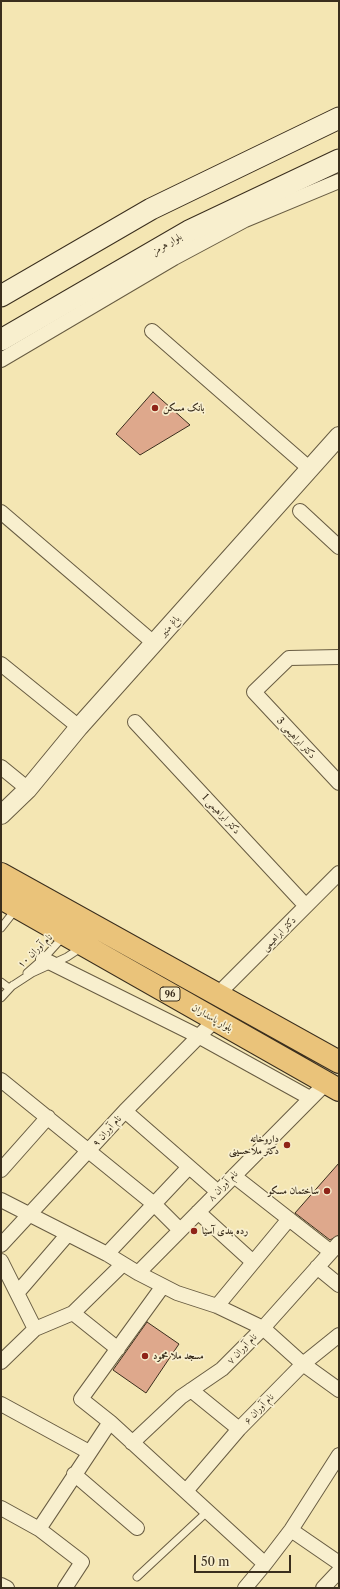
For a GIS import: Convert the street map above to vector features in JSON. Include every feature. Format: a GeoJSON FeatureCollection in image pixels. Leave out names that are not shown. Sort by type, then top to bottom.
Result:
{"type":"FeatureCollection","features":[{"type":"Feature","properties":{"kind":"highway","name":"96"},"geometry":{"type":"LineString","coordinates":[[1,874],[339,1062]]}},
{"type":"Feature","properties":{"kind":"highway","name":"بلوار پاسداران"},"geometry":{"type":"LineString","coordinates":[[9,903],[332,1086]]}},
{"type":"Feature","properties":{"kind":"main road"},"geometry":{"type":"LineString","coordinates":[[1,296],[151,208],[339,118]]}},
{"type":"Feature","properties":{"kind":"main road","name":"بلوار هرمز"},"geometry":{"type":"LineString","coordinates":[[1,340],[189,231],[339,160]]}},
{"type":"Feature","properties":{"kind":"street"},"geometry":{"type":"LineString","coordinates":[[1,360],[181,254],[245,220],[339,181]]}},
{"type":"Feature","properties":{"kind":"street"},"geometry":{"type":"LineString","coordinates":[[152,331],[310,469]]}},
{"type":"Feature","properties":{"kind":"street","name":"باغ منیر"},"geometry":{"type":"LineString","coordinates":[[1,815],[28,789],[79,727],[155,644],[339,436]]}},
{"type":"Feature","properties":{"kind":"street"},"geometry":{"type":"LineString","coordinates":[[300,511],[339,547]]}},
{"type":"Feature","properties":{"kind":"street"},"geometry":{"type":"LineString","coordinates":[[1,512],[155,644]]}},
{"type":"Feature","properties":{"kind":"street","name":"دکتر ابراهیمی 3"},"geometry":{"type":"LineString","coordinates":[[339,657],[289,658],[254,692],[339,783]]}},
{"type":"Feature","properties":{"kind":"street"},"geometry":{"type":"LineString","coordinates":[[1,664],[79,727]]}},
{"type":"Feature","properties":{"kind":"street","name":"دکتر ابراهیمی 1"},"geometry":{"type":"LineString","coordinates":[[135,722],[306,906]]}},
{"type":"Feature","properties":{"kind":"street"},"geometry":{"type":"LineString","coordinates":[[1,767],[28,789]]}},
{"type":"Feature","properties":{"kind":"street","name":"دکتر ابراهیمی"},"geometry":{"type":"LineString","coordinates":[[218,994],[339,873]]}},
{"type":"Feature","properties":{"kind":"street"},"geometry":{"type":"LineString","coordinates":[[48,961],[198,1036],[310,1098]]}},
{"type":"Feature","properties":{"kind":"street","name":"نام آوران ۹"},"geometry":{"type":"LineString","coordinates":[[1,1245],[125,1111],[215,1020]]}},
{"type":"Feature","properties":{"kind":"street"},"geometry":{"type":"LineString","coordinates":[[1,1080],[90,1150],[154,1204],[180,1230]]}},
{"type":"Feature","properties":{"kind":"street","name":"نام آوران ۸"},"geometry":{"type":"LineString","coordinates":[[138,1273],[310,1098],[332,1086]]}},
{"type":"Feature","properties":{"kind":"street"},"geometry":{"type":"LineString","coordinates":[[125,1111],[218,1192]]}},
{"type":"Feature","properties":{"kind":"street"},"geometry":{"type":"LineString","coordinates":[[1,1170],[48,1117]]}},
{"type":"Feature","properties":{"kind":"street"},"geometry":{"type":"LineString","coordinates":[[107,1254],[189,1167]]}},
{"type":"Feature","properties":{"kind":"street"},"geometry":{"type":"LineString","coordinates":[[234,1176],[290,1219],[335,1247]]}},
{"type":"Feature","properties":{"kind":"street"},"geometry":{"type":"LineString","coordinates":[[1,1200],[107,1254],[138,1273],[177,1293],[217,1306],[263,1328],[303,1364],[339,1390]]}},
{"type":"Feature","properties":{"kind":"street"},"geometry":{"type":"LineString","coordinates":[[198,1212],[253,1262]]}},
{"type":"Feature","properties":{"kind":"street"},"geometry":{"type":"LineString","coordinates":[[217,1306],[290,1219]]}},
{"type":"Feature","properties":{"kind":"street"},"geometry":{"type":"LineString","coordinates":[[18,1292],[68,1234]]}},
{"type":"Feature","properties":{"kind":"street","name":"نام آوران ۷"},"geometry":{"type":"LineString","coordinates":[[132,1443],[181,1397],[222,1369],[263,1328],[335,1247]]}},
{"type":"Feature","properties":{"kind":"street"},"geometry":{"type":"LineString","coordinates":[[1,1362],[35,1329],[73,1313],[123,1264]]}},
{"type":"Feature","properties":{"kind":"street"},"geometry":{"type":"LineString","coordinates":[[2,1268],[18,1292],[35,1329]]}},
{"type":"Feature","properties":{"kind":"street"},"geometry":{"type":"LineString","coordinates":[[317,1268],[339,1285]]}},
{"type":"Feature","properties":{"kind":"street"},"geometry":{"type":"LineString","coordinates":[[163,1286],[81,1399],[110,1422],[265,1564]]}},
{"type":"Feature","properties":{"kind":"street"},"geometry":{"type":"LineString","coordinates":[[73,1313],[118,1349]]}},
{"type":"Feature","properties":{"kind":"street","name":"نام آوران ۶"},"geometry":{"type":"LineString","coordinates":[[186,1491],[239,1430],[303,1364],[339,1335]]}},
{"type":"Feature","properties":{"kind":"street"},"geometry":{"type":"LineString","coordinates":[[191,1390],[239,1430]]}},
{"type":"Feature","properties":{"kind":"street"},"geometry":{"type":"LineString","coordinates":[[1,1404],[89,1452]]}},
{"type":"Feature","properties":{"kind":"street"},"geometry":{"type":"LineString","coordinates":[[38,1529],[110,1422]]}},
{"type":"Feature","properties":{"kind":"street"},"geometry":{"type":"LineString","coordinates":[[245,1588],[291,1530],[339,1455]]}},
{"type":"Feature","properties":{"kind":"street"},"geometry":{"type":"LineString","coordinates":[[74,1474],[137,1528]]}},
{"type":"Feature","properties":{"kind":"street"},"geometry":{"type":"LineString","coordinates":[[1,1508],[38,1529],[82,1562],[65,1588]]}},
{"type":"Feature","properties":{"kind":"street"},"geometry":{"type":"LineString","coordinates":[[291,1530],[339,1563]]}},
{"type":"Feature","properties":{"kind":"street"},"geometry":{"type":"LineString","coordinates":[[323,1588],[339,1571]]}},
{"type":"Feature","properties":{"kind":"street"},"geometry":{"type":"LineString","coordinates":[[1,1585],[7,1588]]}},
{"type":"Feature","properties":{"kind":"lane"},"geometry":{"type":"LineString","coordinates":[[1,928],[9,903]]}},
{"type":"Feature","properties":{"kind":"lane","name":"نام آوران ۱۰"},"geometry":{"type":"LineString","coordinates":[[1,998],[9,988],[48,961],[65,935]]}},
{"type":"Feature","properties":{"kind":"lane"},"geometry":{"type":"LineString","coordinates":[[1,982],[9,988],[48,961],[84,946]]}},
{"type":"Feature","properties":{"kind":"lane"},"geometry":{"type":"LineString","coordinates":[[137,1577],[208,1511]]}},
{"type":"Feature","properties":{"kind":"building","name":"بانک مسکن"},"geometry":{"type":"Polygon","coordinates":[[[153,392],[190,425],[140,455],[116,434],[153,392]]]}},
{"type":"Feature","properties":{"kind":"building","name":"ساختمان مسکو"},"geometry":{"type":"Polygon","coordinates":[[[339,1163],[339,1235],[330,1240],[295,1213],[339,1163]]]}},
{"type":"Feature","properties":{"kind":"building","name":"مسجد ملا محمود"},"geometry":{"type":"Polygon","coordinates":[[[147,1322],[179,1344],[146,1393],[113,1370],[147,1322]]]}},
{"type":"Feature","properties":{"kind":"place","name":"بانک مسکن"},"geometry":{"type":"Point","coordinates":[155,408]}},
{"type":"Feature","properties":{"kind":"place","name":"داروخانه دکتر ملاحسینی"},"geometry":{"type":"Point","coordinates":[287,1145]}},
{"type":"Feature","properties":{"kind":"place","name":"ساختمان مسکو"},"geometry":{"type":"Point","coordinates":[327,1191]}},
{"type":"Feature","properties":{"kind":"place","name":"رده بندی آسیا"},"geometry":{"type":"Point","coordinates":[194,1231]}},
{"type":"Feature","properties":{"kind":"place","name":"مسجد ملا محمود"},"geometry":{"type":"Point","coordinates":[145,1356]}}]}
